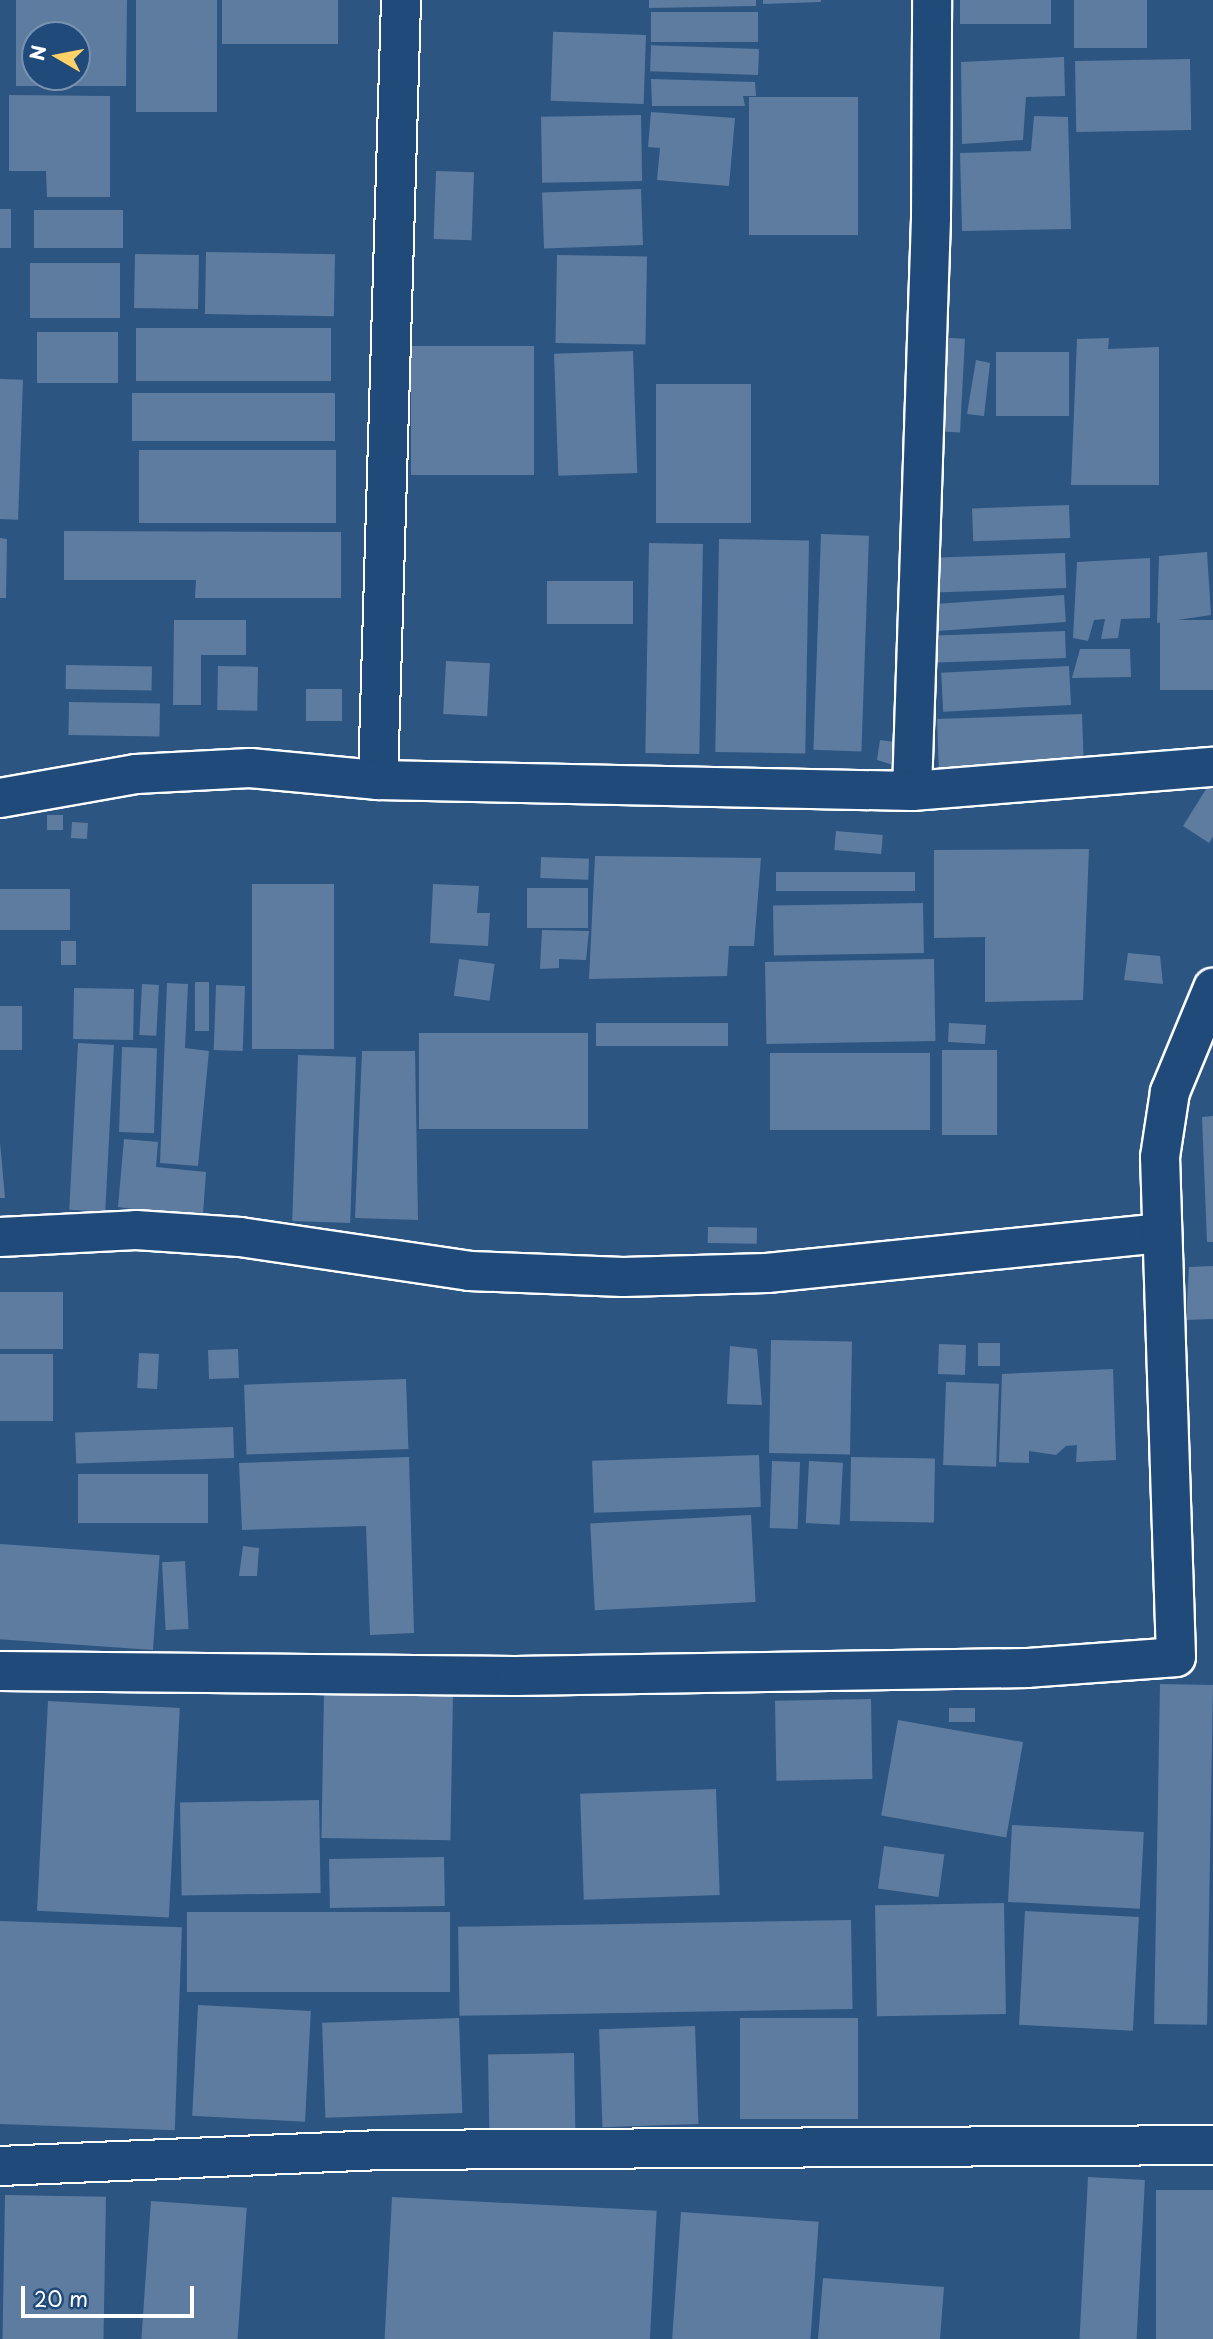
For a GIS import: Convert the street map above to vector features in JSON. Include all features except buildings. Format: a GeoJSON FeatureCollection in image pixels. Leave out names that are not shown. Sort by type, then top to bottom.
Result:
{"type":"FeatureCollection","features":[{"type":"Feature","properties":{"kind":"street"},"geometry":{"type":"LineString","coordinates":[[378,780],[401,0]]}},
{"type":"Feature","properties":{"kind":"street"},"geometry":{"type":"LineString","coordinates":[[912,791],[931,218],[932,0]]}},
{"type":"Feature","properties":{"kind":"street"},"geometry":{"type":"LineString","coordinates":[[0,798],[136,774],[250,768],[378,780],[912,791],[1213,767]]}},
{"type":"Feature","properties":{"kind":"street"},"geometry":{"type":"LineString","coordinates":[[0,1671],[515,1676],[1027,1668],[1176,1657],[1160,1233],[1160,1157],[1170,1092],[1213,988]]}},
{"type":"Feature","properties":{"kind":"street"},"geometry":{"type":"LineString","coordinates":[[0,1237],[136,1230],[240,1237],[469,1271],[623,1277],[767,1273],[1160,1233]]}},
{"type":"Feature","properties":{"kind":"street"},"geometry":{"type":"LineString","coordinates":[[0,2166],[382,2150],[1213,2146]]}}]}
